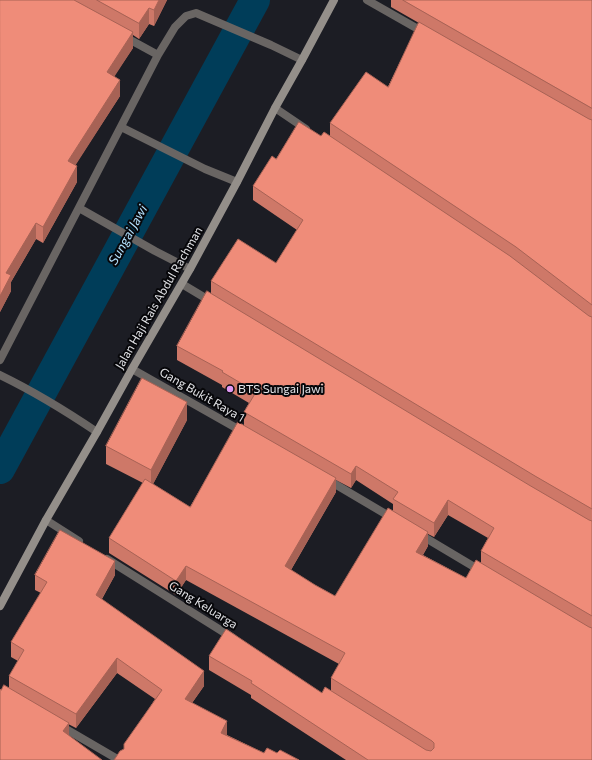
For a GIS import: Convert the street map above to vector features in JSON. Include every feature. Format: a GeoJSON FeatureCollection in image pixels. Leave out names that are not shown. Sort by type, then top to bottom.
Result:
{"type":"FeatureCollection","features":[{"type":"Feature","properties":{"kind":"street","name":"Jalan Haji Rais Abdul Rachman"},"geometry":{"type":"LineString","coordinates":[[0,606],[3,593],[182,284],[334,0]]}},
{"type":"Feature","properties":{"kind":"street"},"geometry":{"type":"LineString","coordinates":[[367,0],[435,39]]}},
{"type":"Feature","properties":{"kind":"street"},"geometry":{"type":"LineString","coordinates":[[0,360],[158,55],[175,27],[186,16],[196,13],[210,18],[302,60]]}},
{"type":"Feature","properties":{"kind":"street"},"geometry":{"type":"LineString","coordinates":[[118,33],[158,55]]}},
{"type":"Feature","properties":{"kind":"street"},"geometry":{"type":"LineString","coordinates":[[275,108],[314,134]]}},
{"type":"Feature","properties":{"kind":"street"},"geometry":{"type":"LineString","coordinates":[[121,127],[205,169],[237,182]]}},
{"type":"Feature","properties":{"kind":"street"},"geometry":{"type":"LineString","coordinates":[[79,208],[190,269]]}},
{"type":"Feature","properties":{"kind":"street"},"geometry":{"type":"LineString","coordinates":[[182,284],[216,304]]}},
{"type":"Feature","properties":{"kind":"street","name":"Gang Bukit Raya 1"},"geometry":{"type":"LineString","coordinates":[[132,369],[249,436]]}},
{"type":"Feature","properties":{"kind":"street"},"geometry":{"type":"LineString","coordinates":[[0,375],[15,382],[77,418],[97,432]]}},
{"type":"Feature","properties":{"kind":"street"},"geometry":{"type":"LineString","coordinates":[[318,475],[400,523]]}},
{"type":"Feature","properties":{"kind":"street"},"geometry":{"type":"LineString","coordinates":[[46,520],[86,546]]}},
{"type":"Feature","properties":{"kind":"street"},"geometry":{"type":"LineString","coordinates":[[414,531],[489,576]]}},
{"type":"Feature","properties":{"kind":"street","name":"Gang Keluarga"},"geometry":{"type":"LineString","coordinates":[[99,554],[240,642]]}},
{"type":"Feature","properties":{"kind":"street"},"geometry":{"type":"LineString","coordinates":[[53,722],[119,760]]}},
{"type":"Feature","properties":{"kind":"building"},"geometry":{"type":"Polygon","coordinates":[[[0,0],[74,0],[133,32],[107,72],[120,80],[68,161],[77,166],[43,227],[36,223],[6,273],[11,275],[0,296],[0,0]]]}},
{"type":"Feature","properties":{"kind":"building"},"geometry":{"type":"Polygon","coordinates":[[[97,0],[159,0],[154,10],[149,8],[139,23],[97,0]]]}},
{"type":"Feature","properties":{"kind":"building"},"geometry":{"type":"Polygon","coordinates":[[[403,0],[592,0],[592,108],[403,0]]]}},
{"type":"Feature","properties":{"kind":"building"},"geometry":{"type":"Polygon","coordinates":[[[419,22],[592,120],[592,305],[516,247],[330,123],[366,72],[388,87],[419,22]]]}},
{"type":"Feature","properties":{"kind":"building"},"geometry":{"type":"Polygon","coordinates":[[[299,122],[321,136],[324,132],[510,256],[592,317],[592,509],[211,281],[238,239],[276,263],[303,220],[253,186],[272,156],[276,159],[299,122]]]}},
{"type":"Feature","properties":{"kind":"building"},"geometry":{"type":"Polygon","coordinates":[[[207,291],[529,485],[592,521],[592,616],[481,551],[494,528],[448,500],[434,523],[393,499],[398,492],[356,466],[351,474],[244,412],[256,392],[222,372],[223,371],[177,346],[207,291]]]}},
{"type":"Feature","properties":{"kind":"building"},"geometry":{"type":"Polygon","coordinates":[[[142,378],[187,402],[151,470],[106,446],[142,378]]]}},
{"type":"Feature","properties":{"kind":"building"},"geometry":{"type":"Polygon","coordinates":[[[238,422],[336,478],[285,566],[315,585],[335,596],[388,508],[428,532],[416,552],[466,578],[476,560],[592,628],[592,760],[368,760],[251,683],[252,681],[209,656],[226,629],[322,693],[325,687],[426,750],[431,751],[434,748],[434,743],[432,741],[331,678],[345,653],[186,566],[176,581],[109,538],[145,479],[190,507],[238,422]]]}},
{"type":"Feature","properties":{"kind":"building"},"geometry":{"type":"Polygon","coordinates":[[[60,530],[115,561],[96,595],[204,671],[185,699],[227,721],[221,733],[264,753],[267,748],[277,753],[280,750],[299,760],[114,760],[120,751],[124,749],[124,744],[162,690],[117,658],[76,714],[9,676],[24,650],[11,642],[47,582],[35,575],[60,530]]]}},
{"type":"Feature","properties":{"kind":"building"},"geometry":{"type":"Polygon","coordinates":[[[4,685],[69,723],[63,731],[102,760],[0,760],[0,689],[1,690],[4,685]]]}},
{"type":"Feature","properties":{"kind":"waterway","name":"Sungai Jawi"},"geometry":{"type":"LineString","coordinates":[[0,469],[255,0]]}},
{"type":"Feature","properties":{"kind":"place","name":"BTS Sungai Jawi"},"geometry":{"type":"Point","coordinates":[230,389]}}]}
